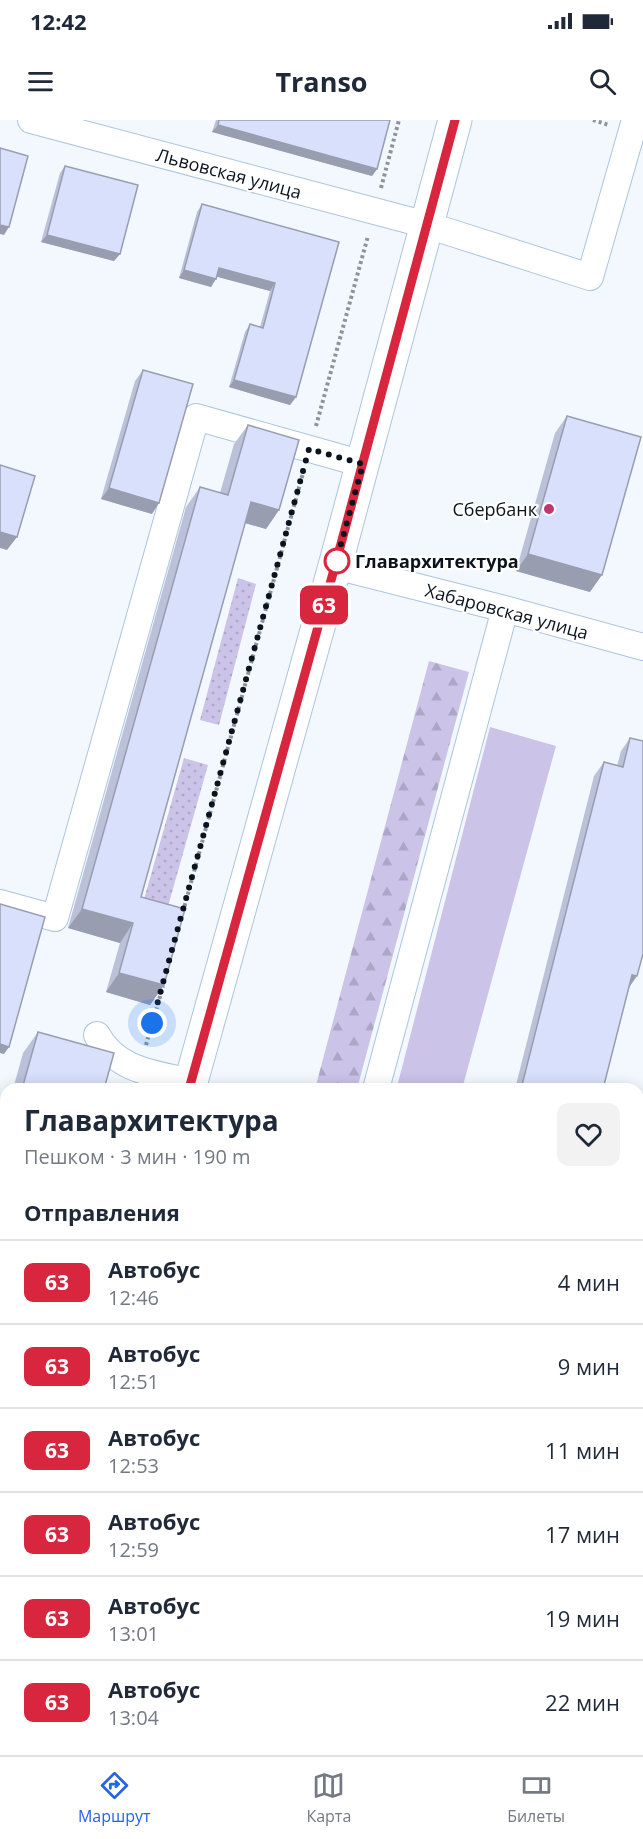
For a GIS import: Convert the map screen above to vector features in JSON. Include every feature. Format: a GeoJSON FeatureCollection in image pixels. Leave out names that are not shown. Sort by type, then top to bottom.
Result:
{"type":"FeatureCollection","features":[{"type":"Feature","properties":{"kind":"main road"},"geometry":{"type":"LineString","coordinates":[[190,1083],[335,566],[455,120]]}},
{"type":"Feature","properties":{"kind":"street","name":"Львовская улица"},"geometry":{"type":"LineString","coordinates":[[31,120],[427,225],[590,277],[635,120]]}},
{"type":"Feature","properties":{"kind":"street"},"geometry":{"type":"LineString","coordinates":[[0,903],[55,918],[196,417],[363,464]]}},
{"type":"Feature","properties":{"kind":"street","name":"Хабаровская улица"},"geometry":{"type":"LineString","coordinates":[[335,566],[643,647]]}},
{"type":"Feature","properties":{"kind":"street"},"geometry":{"type":"LineString","coordinates":[[378,1083],[505,609]]}},
{"type":"Feature","properties":{"kind":"street"},"geometry":{"type":"LineString","coordinates":[[97,1035],[117,1060],[180,1083]]}},
{"type":"Feature","properties":{"kind":"path"},"geometry":{"type":"LineString","coordinates":[[181,920],[399,120]]}},
{"type":"Feature","properties":{"kind":"path"},"geometry":{"type":"LineString","coordinates":[[140,1069],[165,977]]}},
{"type":"Feature","properties":{"kind":"green space"},"geometry":{"type":"Polygon","coordinates":[[[238,578],[256,584],[219,725],[200,720],[238,578]]]}},
{"type":"Feature","properties":{"kind":"green space"},"geometry":{"type":"Polygon","coordinates":[[[429,661],[469,672],[359,1083],[317,1083],[429,661]]]}},
{"type":"Feature","properties":{"kind":"green space"},"geometry":{"type":"Polygon","coordinates":[[[490,727],[556,746],[464,1083],[398,1083],[490,727]]]}},
{"type":"Feature","properties":{"kind":"green space"},"geometry":{"type":"Polygon","coordinates":[[[184,758],[208,765],[167,910],[141,910],[184,758]]]}},
{"type":"Feature","properties":{"kind":"building"},"geometry":{"type":"Polygon","coordinates":[[[219,120],[390,120],[377,169],[218,125],[219,120]]]}},
{"type":"Feature","properties":{"kind":"building"},"geometry":{"type":"Polygon","coordinates":[[[0,148],[28,156],[9,227],[0,225],[0,148]]]}},
{"type":"Feature","properties":{"kind":"building"},"geometry":{"type":"Polygon","coordinates":[[[65,166],[138,185],[120,254],[47,235],[65,166]]]}},
{"type":"Feature","properties":{"kind":"building"},"geometry":{"type":"Polygon","coordinates":[[[202,204],[339,242],[296,397],[234,380],[250,324],[263,328],[275,283],[219,268],[216,279],[184,270],[202,204]]]}},
{"type":"Feature","properties":{"kind":"building"},"geometry":{"type":"Polygon","coordinates":[[[143,370],[193,384],[159,503],[109,488],[143,370]]]}},
{"type":"Feature","properties":{"kind":"building"},"geometry":{"type":"Polygon","coordinates":[[[567,416],[641,437],[602,575],[528,554],[567,416]]]}},
{"type":"Feature","properties":{"kind":"building"},"geometry":{"type":"Polygon","coordinates":[[[248,425],[299,440],[279,510],[251,502],[141,897],[185,909],[164,985],[119,973],[133,923],[82,909],[200,487],[228,495],[248,425]]]}},
{"type":"Feature","properties":{"kind":"building"},"geometry":{"type":"Polygon","coordinates":[[[0,465],[35,476],[17,537],[0,532],[0,465]]]}},
{"type":"Feature","properties":{"kind":"building"},"geometry":{"type":"Polygon","coordinates":[[[630,738],[643,741],[643,954],[637,976],[632,975],[605,1083],[523,1083],[604,762],[623,767],[630,738]]]}},
{"type":"Feature","properties":{"kind":"building"},"geometry":{"type":"Polygon","coordinates":[[[0,904],[45,917],[9,1047],[0,1044],[0,904]]]}},
{"type":"Feature","properties":{"kind":"building"},"geometry":{"type":"Polygon","coordinates":[[[38,1032],[114,1053],[106,1083],[24,1083],[38,1032]]]}},
{"type":"Feature","properties":{"kind":"bus line","name":"63"},"geometry":{"type":"LineString","coordinates":[[191,1083],[335,566],[455,120]]}},
{"type":"Feature","properties":{"kind":"place","name":"Сбербанк"},"geometry":{"type":"Point","coordinates":[549,509]}},
{"type":"Feature","properties":{"kind":"place","name":"Главархитектура"},"geometry":{"type":"Point","coordinates":[337,561]}},
{"type":"Feature","properties":{"kind":"route"},"geometry":{"type":"LineString","coordinates":[[152,1023],[309,449],[363,464],[335,566],[337,561]]}}]}
